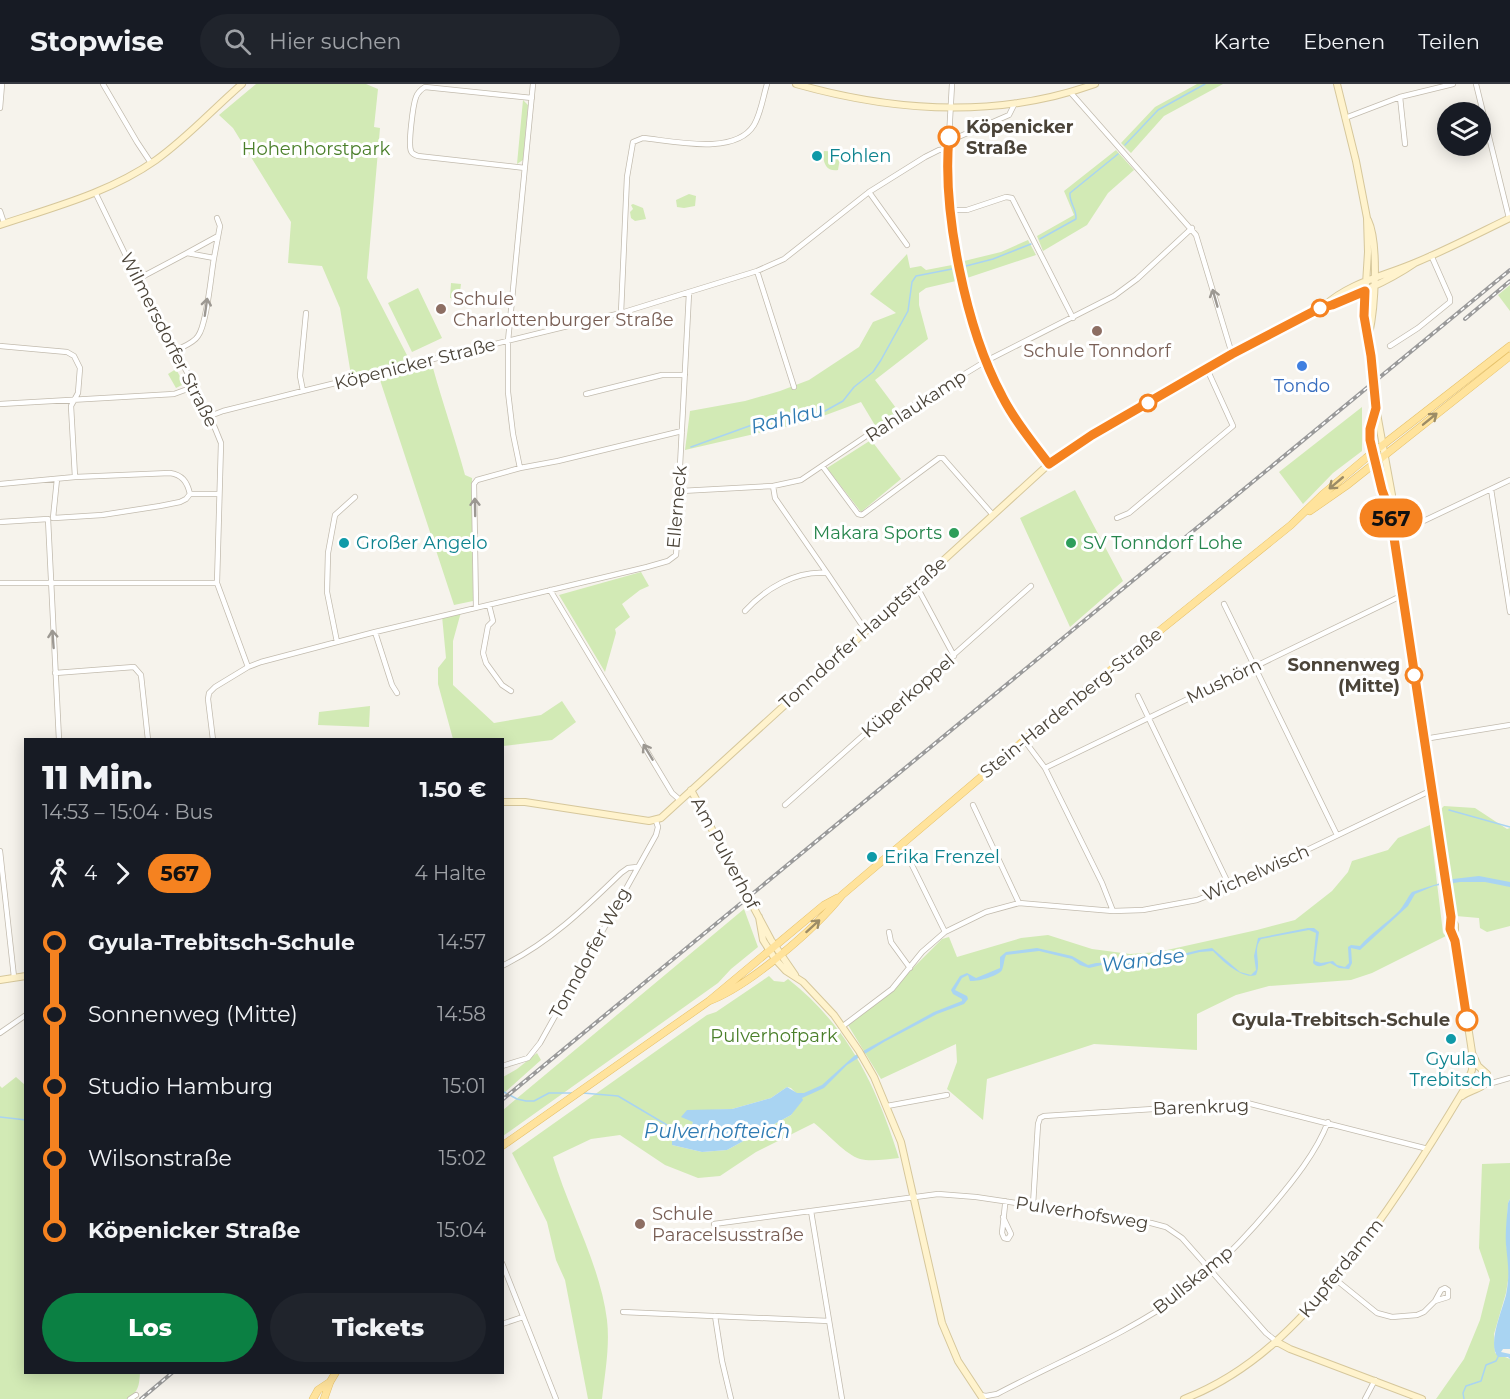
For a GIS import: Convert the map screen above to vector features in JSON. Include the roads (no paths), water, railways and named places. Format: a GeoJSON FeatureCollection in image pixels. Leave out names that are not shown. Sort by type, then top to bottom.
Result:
{"type":"FeatureCollection","features":[{"type":"Feature","properties":{"kind":"main road","name":"Stein-Hardenberg-Straße"},"geometry":{"type":"LineString","coordinates":[[1303,515],[1322,495],[1372,453],[1510,346]]}},
{"type":"Feature","properties":{"kind":"main road","name":"Stein-Hardenberg-Straße"},"geometry":{"type":"LineString","coordinates":[[504,1145],[709,1001],[824,905],[842,895],[1024,740],[1303,515],[1329,499],[1385,456],[1510,356]]}},
{"type":"Feature","properties":{"kind":"main road","name":"Stein-Hardenberg-Straße"},"geometry":{"type":"LineString","coordinates":[[709,1001],[722,996],[778,956],[830,911],[842,895]]}},
{"type":"Feature","properties":{"kind":"main road"},"geometry":{"type":"LineString","coordinates":[[324,1399],[335,1374]]}},
{"type":"Feature","properties":{"kind":"main road"},"geometry":{"type":"LineString","coordinates":[[313,1399],[318,1390],[330,1382]]}},
{"type":"Feature","properties":{"kind":"street"},"geometry":{"type":"LineString","coordinates":[[0,108],[2,84]]}},
{"type":"Feature","properties":{"kind":"street"},"geometry":{"type":"LineString","coordinates":[[103,84],[136,142],[151,163]]}},
{"type":"Feature","properties":{"kind":"street"},"geometry":{"type":"LineString","coordinates":[[0,211],[2,224],[96,194],[124,180],[151,163],[242,84]]}},
{"type":"Feature","properties":{"kind":"street"},"geometry":{"type":"LineString","coordinates":[[225,100],[237,94],[248,84]]}},
{"type":"Feature","properties":{"kind":"street"},"geometry":{"type":"LineString","coordinates":[[520,468],[509,398],[508,341],[533,84]]}},
{"type":"Feature","properties":{"kind":"street"},"geometry":{"type":"LineString","coordinates":[[621,313],[627,177],[633,142],[643,138],[721,144],[739,140],[753,125],[766,84]]}},
{"type":"Feature","properties":{"kind":"street"},"geometry":{"type":"LineString","coordinates":[[796,84],[878,103],[908,107],[951,108],[1015,104],[1071,93],[1095,84]]}},
{"type":"Feature","properties":{"kind":"street"},"geometry":{"type":"LineString","coordinates":[[952,84],[948,149],[949,210],[966,293],[986,361],[1002,397],[1049,464]]}},
{"type":"Feature","properties":{"kind":"street"},"geometry":{"type":"LineString","coordinates":[[1337,84],[1367,218],[1368,252],[1364,316],[1369,338],[1376,408],[1392,495],[1390,511]]}},
{"type":"Feature","properties":{"kind":"street"},"geometry":{"type":"LineString","coordinates":[[1346,118],[1400,97],[1453,84]]}},
{"type":"Feature","properties":{"kind":"street"},"geometry":{"type":"LineString","coordinates":[[1476,84],[1509,218]]}},
{"type":"Feature","properties":{"kind":"street"},"geometry":{"type":"LineString","coordinates":[[525,168],[418,156],[410,149],[415,99],[419,91],[425,87],[531,98]]}},
{"type":"Feature","properties":{"kind":"street"},"geometry":{"type":"LineString","coordinates":[[1071,93],[1192,228],[1199,243],[1232,354]]}},
{"type":"Feature","properties":{"kind":"street"},"geometry":{"type":"LineString","coordinates":[[1400,97],[1405,144]]}},
{"type":"Feature","properties":{"kind":"street"},"geometry":{"type":"LineString","coordinates":[[949,141],[1009,115],[1015,104]]}},
{"type":"Feature","properties":{"kind":"street","name":"Köpenicker Straße"},"geometry":{"type":"LineString","coordinates":[[210,416],[621,313],[757,271],[784,259],[870,192],[925,157],[939,150],[948,149]]}},
{"type":"Feature","properties":{"kind":"street"},"geometry":{"type":"LineString","coordinates":[[870,192],[907,245]]}},
{"type":"Feature","properties":{"kind":"street","name":"Wilmersdorfer Straße"},"geometry":{"type":"LineString","coordinates":[[96,194],[193,387],[210,416],[221,443],[218,583],[248,667]]}},
{"type":"Feature","properties":{"kind":"street"},"geometry":{"type":"LineString","coordinates":[[949,210],[967,210],[1006,197],[1012,198],[1073,318]]}},
{"type":"Feature","properties":{"kind":"street"},"geometry":{"type":"LineString","coordinates":[[175,351],[198,338],[204,320],[218,236],[217,218]]}},
{"type":"Feature","properties":{"kind":"street"},"geometry":{"type":"LineString","coordinates":[[1367,218],[1372,230],[1374,278],[1369,338]]}},
{"type":"Feature","properties":{"kind":"street","name":"Tonndorfer Hauptstraße"},"geometry":{"type":"LineString","coordinates":[[656,820],[664,816],[1049,464],[1092,435],[1232,354],[1323,307],[1339,294],[1366,281],[1415,263],[1509,218]]}},
{"type":"Feature","properties":{"kind":"street","name":"Rahlaukamp"},"geometry":{"type":"LineString","coordinates":[[681,491],[773,486],[801,480],[899,414],[986,361],[1114,296],[1137,279],[1192,228]]}},
{"type":"Feature","properties":{"kind":"street"},"geometry":{"type":"LineString","coordinates":[[138,279],[218,236]]}},
{"type":"Feature","properties":{"kind":"street"},"geometry":{"type":"LineString","coordinates":[[187,253],[214,258]]}},
{"type":"Feature","properties":{"kind":"street"},"geometry":{"type":"LineString","coordinates":[[1390,346],[1418,328],[1450,302],[1431,255]]}},
{"type":"Feature","properties":{"kind":"street","name":"Tonndorfer Hauptstraße"},"geometry":{"type":"LineString","coordinates":[[1323,307],[1365,291],[1401,273],[1415,263]]}},
{"type":"Feature","properties":{"kind":"street"},"geometry":{"type":"LineString","coordinates":[[757,271],[794,387]]}},
{"type":"Feature","properties":{"kind":"street","name":"Ellerneck"},"geometry":{"type":"LineString","coordinates":[[213,738],[209,693],[248,667],[375,632],[668,561],[676,555],[681,491],[689,293]]}},
{"type":"Feature","properties":{"kind":"street"},"geometry":{"type":"LineString","coordinates":[[303,391],[300,376],[306,314]]}},
{"type":"Feature","properties":{"kind":"street"},"geometry":{"type":"LineString","coordinates":[[0,346],[67,352],[74,356],[80,368],[78,393],[71,406],[75,477]]}},
{"type":"Feature","properties":{"kind":"street"},"geometry":{"type":"LineString","coordinates":[[1117,518],[1129,513],[1233,426],[1207,369]]}},
{"type":"Feature","properties":{"kind":"street"},"geometry":{"type":"LineString","coordinates":[[586,394],[662,375],[685,375]]}},
{"type":"Feature","properties":{"kind":"street"},"geometry":{"type":"LineString","coordinates":[[0,404],[174,394],[193,387]]}},
{"type":"Feature","properties":{"kind":"street"},"geometry":{"type":"LineString","coordinates":[[1376,408],[1370,429],[1372,453],[1390,511],[1394,535],[1451,917],[1450,929],[1455,941],[1472,1052],[1470,1076],[1472,1085],[1482,1086]]}},
{"type":"Feature","properties":{"kind":"street"},"geometry":{"type":"LineString","coordinates":[[476,608],[474,484],[477,480],[682,430]]}},
{"type":"Feature","properties":{"kind":"street"},"geometry":{"type":"LineString","coordinates":[[822,467],[861,515],[939,458],[943,458],[993,515]]}},
{"type":"Feature","properties":{"kind":"street"},"geometry":{"type":"LineString","coordinates":[[0,484],[75,477],[170,473],[179,474],[184,479],[190,494]]}},
{"type":"Feature","properties":{"kind":"street"},"geometry":{"type":"LineString","coordinates":[[54,518],[57,479]]}},
{"type":"Feature","properties":{"kind":"street"},"geometry":{"type":"LineString","coordinates":[[1394,535],[1510,480]]}},
{"type":"Feature","properties":{"kind":"street"},"geometry":{"type":"LineString","coordinates":[[773,486],[775,498],[866,631]]}},
{"type":"Feature","properties":{"kind":"street"},"geometry":{"type":"LineString","coordinates":[[1491,489],[1510,612]]}},
{"type":"Feature","properties":{"kind":"street"},"geometry":{"type":"LineString","coordinates":[[0,522],[102,514],[180,502],[190,494],[219,494]]}},
{"type":"Feature","properties":{"kind":"street"},"geometry":{"type":"LineString","coordinates":[[337,642],[327,592],[328,553],[335,515],[355,497]]}},
{"type":"Feature","properties":{"kind":"street"},"geometry":{"type":"LineString","coordinates":[[48,519],[59,738]]}},
{"type":"Feature","properties":{"kind":"street"},"geometry":{"type":"LineString","coordinates":[[746,611],[759,595],[786,581],[815,572],[827,573]]}},
{"type":"Feature","properties":{"kind":"street"},"geometry":{"type":"LineString","coordinates":[[0,583],[218,583]]}},
{"type":"Feature","properties":{"kind":"street"},"geometry":{"type":"LineString","coordinates":[[916,585],[954,656]]}},
{"type":"Feature","properties":{"kind":"street","name":"Küperkoppel"},"geometry":{"type":"LineString","coordinates":[[784,805],[1031,586]]}},
{"type":"Feature","properties":{"kind":"street"},"geometry":{"type":"LineString","coordinates":[[550,590],[672,793],[680,800]]}},
{"type":"Feature","properties":{"kind":"street","name":"Mushörn"},"geometry":{"type":"LineString","coordinates":[[1045,768],[1403,595]]}},
{"type":"Feature","properties":{"kind":"street"},"geometry":{"type":"LineString","coordinates":[[1224,604],[1337,835]]}},
{"type":"Feature","properties":{"kind":"street"},"geometry":{"type":"LineString","coordinates":[[489,605],[493,621],[488,626],[483,653],[486,663],[502,685],[511,691]]}},
{"type":"Feature","properties":{"kind":"street"},"geometry":{"type":"LineString","coordinates":[[375,632],[392,685],[397,693]]}},
{"type":"Feature","properties":{"kind":"street"},"geometry":{"type":"LineString","coordinates":[[55,673],[134,667],[141,675],[148,738]]}},
{"type":"Feature","properties":{"kind":"street"},"geometry":{"type":"LineString","coordinates":[[1138,696],[1230,887]]}},
{"type":"Feature","properties":{"kind":"street"},"geometry":{"type":"LineString","coordinates":[[1424,739],[1510,725]]}},
{"type":"Feature","properties":{"kind":"street"},"geometry":{"type":"LineString","coordinates":[[1024,740],[1045,768],[1102,883],[1113,911]]}},
{"type":"Feature","properties":{"kind":"street","name":"Am Pulverhof"},"geometry":{"type":"LineString","coordinates":[[691,790],[759,917],[761,933],[778,956],[843,1026],[863,1058],[887,1106],[901,1142],[942,1323],[958,1361],[981,1397]]}},
{"type":"Feature","properties":{"kind":"street","name":"Wichelwisch"},"geometry":{"type":"LineString","coordinates":[[843,1026],[892,989],[922,952],[945,932],[976,916],[1019,903],[1113,911],[1143,910],[1197,900],[1230,887],[1432,790]]}},
{"type":"Feature","properties":{"kind":"street"},"geometry":{"type":"LineString","coordinates":[[504,802],[525,802],[650,821],[656,820]]}},
{"type":"Feature","properties":{"kind":"street"},"geometry":{"type":"LineString","coordinates":[[973,805],[1019,903]]}},
{"type":"Feature","properties":{"kind":"street","name":"Tonndorfer Weg"},"geometry":{"type":"LineString","coordinates":[[504,1066],[523,1061],[537,1048],[656,835],[658,827],[656,820]]}},
{"type":"Feature","properties":{"kind":"street"},"geometry":{"type":"LineString","coordinates":[[0,851],[14,977]]}},
{"type":"Feature","properties":{"kind":"street"},"geometry":{"type":"LineString","coordinates":[[908,855],[945,932]]}},
{"type":"Feature","properties":{"kind":"street"},"geometry":{"type":"LineString","coordinates":[[504,965],[553,936],[621,873],[628,868],[637,867]]}},
{"type":"Feature","properties":{"kind":"street"},"geometry":{"type":"LineString","coordinates":[[889,932],[891,942],[910,968]]}},
{"type":"Feature","properties":{"kind":"street"},"geometry":{"type":"LineString","coordinates":[[0,980],[24,976]]}},
{"type":"Feature","properties":{"kind":"street"},"geometry":{"type":"LineString","coordinates":[[0,1033],[24,1016]]}},
{"type":"Feature","properties":{"kind":"street"},"geometry":{"type":"LineString","coordinates":[[1472,1052],[1481,1069],[1488,1076],[1508,1079]]}},
{"type":"Feature","properties":{"kind":"street"},"geometry":{"type":"LineString","coordinates":[[1470,1076],[1475,1069],[1481,1069]]}},
{"type":"Feature","properties":{"kind":"street","name":"Kupferdamm"},"geometry":{"type":"LineString","coordinates":[[1184,1399],[1230,1377],[1277,1342],[1299,1321],[1382,1219],[1428,1149],[1470,1076]]}},
{"type":"Feature","properties":{"kind":"street"},"geometry":{"type":"LineString","coordinates":[[1482,1086],[1488,1076]]}},
{"type":"Feature","properties":{"kind":"street"},"geometry":{"type":"LineString","coordinates":[[1459,1098],[1482,1086],[1508,1079]]}},
{"type":"Feature","properties":{"kind":"street"},"geometry":{"type":"LineString","coordinates":[[887,1106],[947,1095]]}},
{"type":"Feature","properties":{"kind":"street","name":"Barenkrug"},"geometry":{"type":"LineString","coordinates":[[1040,1118],[1243,1102],[1428,1149]]}},
{"type":"Feature","properties":{"kind":"street"},"geometry":{"type":"LineString","coordinates":[[1033,1205],[1040,1118],[1034,1114]]}},
{"type":"Feature","properties":{"kind":"street","name":"Bullskamp"},"geometry":{"type":"LineString","coordinates":[[981,1397],[996,1394],[1147,1317],[1184,1292],[1211,1270],[1254,1228],[1314,1148],[1328,1122]]}},
{"type":"Feature","properties":{"kind":"street","name":"Pulverhofsweg"},"geometry":{"type":"LineString","coordinates":[[714,1224],[948,1194],[1151,1223],[1166,1227],[1182,1238],[1277,1342],[1422,1399]]}},
{"type":"Feature","properties":{"kind":"street","name":"Pulverhofsweg"},"geometry":{"type":"LineString","coordinates":[[1003,1217],[1005,1201]]}},
{"type":"Feature","properties":{"kind":"street"},"geometry":{"type":"LineString","coordinates":[[811,1211],[842,1399]]}},
{"type":"Feature","properties":{"kind":"street"},"geometry":{"type":"LineString","coordinates":[[504,1268],[556,1399]]}},
{"type":"Feature","properties":{"kind":"street"},"geometry":{"type":"LineString","coordinates":[[1335,1279],[1377,1313],[1384,1316],[1417,1315],[1424,1312],[1435,1301]]}},
{"type":"Feature","properties":{"kind":"street"},"geometry":{"type":"LineString","coordinates":[[622,1312],[829,1322]]}},
{"type":"Feature","properties":{"kind":"street"},"geometry":{"type":"LineString","coordinates":[[715,1316],[731,1399]]}},
{"type":"Feature","properties":{"kind":"street"},"geometry":{"type":"LineString","coordinates":[[504,1323],[523,1317]]}},
{"type":"Feature","properties":{"kind":"street"},"geometry":{"type":"LineString","coordinates":[[1365,1399],[1375,1380]]}},
{"type":"Feature","properties":{"kind":"street"},"geometry":{"type":"LineString","coordinates":[[130,1399],[136,1395]]}},
{"type":"Feature","properties":{"kind":"water","name":"Pulverhofteich"},"geometry":{"type":"Polygon","coordinates":[[[1479,876],[1510,882],[1510,887],[1485,882],[1460,882],[1434,886],[1415,894],[1408,906],[1360,950],[1351,948],[1352,963],[1349,969],[1339,968],[1330,963],[1315,965],[1313,963],[1316,933],[1309,930],[1261,939],[1257,947],[1258,970],[1256,975],[1251,976],[1245,975],[1233,969],[1213,951],[1155,963],[1102,965],[1089,968],[1072,959],[1039,951],[1006,955],[1002,970],[997,974],[973,981],[970,981],[968,975],[962,978],[955,990],[967,996],[968,999],[964,1004],[937,1014],[884,1042],[847,1065],[824,1088],[802,1098],[803,1100],[791,1115],[727,1150],[702,1152],[672,1145],[672,1139],[662,1130],[679,1133],[691,1127],[693,1122],[681,1117],[687,1110],[732,1109],[771,1098],[787,1087],[797,1093],[804,1093],[822,1085],[854,1056],[934,1012],[962,1001],[951,990],[960,976],[967,973],[976,978],[1000,968],[1000,957],[1006,952],[1037,948],[1072,956],[1088,965],[1153,961],[1212,948],[1240,972],[1251,975],[1256,970],[1254,956],[1258,938],[1314,928],[1319,932],[1315,961],[1321,963],[1333,961],[1345,967],[1349,963],[1348,947],[1360,946],[1398,912],[1412,892],[1453,879],[1479,876]]]}},
{"type":"Feature","properties":{"kind":"water"},"geometry":{"type":"Polygon","coordinates":[[[1510,1199],[1510,1349],[1503,1349],[1501,1352],[1510,1354],[1510,1359],[1498,1357],[1494,1344],[1508,1281],[1506,1234],[1510,1199]]]}},
{"type":"Feature","properties":{"kind":"waterway","name":"Rahlau"},"geometry":{"type":"LineString","coordinates":[[1125,145],[1158,110],[1205,84]]}},
{"type":"Feature","properties":{"kind":"waterway","name":"Rahlau"},"geometry":{"type":"LineString","coordinates":[[1040,239],[1076,219],[1070,193],[1118,154]]}},
{"type":"Feature","properties":{"kind":"waterway","name":"Rahlau"},"geometry":{"type":"LineString","coordinates":[[966,266],[993,259],[1031,244]]}},
{"type":"Feature","properties":{"kind":"waterway","name":"Rahlau"},"geometry":{"type":"LineString","coordinates":[[691,447],[763,421],[825,411],[843,401],[854,387],[873,372],[881,360],[908,311],[912,282],[916,276],[952,269]]}},
{"type":"Feature","properties":{"kind":"waterway"},"geometry":{"type":"LineString","coordinates":[[1449,810],[1510,827]]}},
{"type":"Feature","properties":{"kind":"waterway","name":"Wandse"},"geometry":{"type":"LineString","coordinates":[[504,1092],[526,1101],[534,1101],[549,1093],[573,1093]]}},
{"type":"Feature","properties":{"kind":"waterway","name":"Wandse"},"geometry":{"type":"LineString","coordinates":[[583,1093],[618,1096],[667,1125],[687,1129]]}},
{"type":"Feature","properties":{"kind":"waterway","name":"Wandse"},"geometry":{"type":"LineString","coordinates":[[0,1117],[24,1120]]}},
{"type":"Feature","properties":{"kind":"waterway"},"geometry":{"type":"LineString","coordinates":[[1464,1399],[1463,1393],[1466,1386],[1481,1381],[1486,1365],[1496,1361],[1498,1357]]}},
{"type":"Feature","properties":{"kind":"railway"},"geometry":{"type":"LineString","coordinates":[[504,1098],[1510,270]]}},
{"type":"Feature","properties":{"kind":"railway"},"geometry":{"type":"LineString","coordinates":[[1465,319],[1510,281]]}},
{"type":"Feature","properties":{"kind":"railway"},"geometry":{"type":"LineString","coordinates":[[141,1399],[171,1374]]}},
{"type":"Feature","properties":{"kind":"place","name":"Köpenicker Straße"},"geometry":{"type":"Point","coordinates":[949,137]}},
{"type":"Feature","properties":{"kind":"place","name":"Fohlen"},"geometry":{"type":"Point","coordinates":[817,156]}},
{"type":"Feature","properties":{"kind":"place","name":"Schule Charlottenburger Straße"},"geometry":{"type":"Point","coordinates":[441,309]}},
{"type":"Feature","properties":{"kind":"place","name":"Schule Tonndorf"},"geometry":{"type":"Point","coordinates":[1097,331]}},
{"type":"Feature","properties":{"kind":"place","name":"Tondo"},"geometry":{"type":"Point","coordinates":[1302,366]}},
{"type":"Feature","properties":{"kind":"place","name":"Makara Sports"},"geometry":{"type":"Point","coordinates":[954,533]}},
{"type":"Feature","properties":{"kind":"place","name":"Großer Angelo"},"geometry":{"type":"Point","coordinates":[344,543]}},
{"type":"Feature","properties":{"kind":"place","name":"SV Tonndorf Lohe"},"geometry":{"type":"Point","coordinates":[1071,543]}},
{"type":"Feature","properties":{"kind":"place","name":"Sonnenweg (Mitte)"},"geometry":{"type":"Point","coordinates":[1414,675]}},
{"type":"Feature","properties":{"kind":"place","name":"Erika Frenzel"},"geometry":{"type":"Point","coordinates":[872,857]}},
{"type":"Feature","properties":{"kind":"place","name":"Gyula-Trebitsch-Schule"},"geometry":{"type":"Point","coordinates":[1467,1020]}},
{"type":"Feature","properties":{"kind":"place","name":"Gyula Trebitsch"},"geometry":{"type":"Point","coordinates":[1451,1039]}},
{"type":"Feature","properties":{"kind":"place","name":"Schule Paracelsusstraße"},"geometry":{"type":"Point","coordinates":[640,1224]}},
{"type":"Feature","properties":{"kind":"park label","name":"Hohenhorstpark"},"geometry":{"type":"Point","coordinates":[316,149]}},
{"type":"Feature","properties":{"kind":"park label","name":"Pulverhofpark"},"geometry":{"type":"Point","coordinates":[774,1036]}}]}
